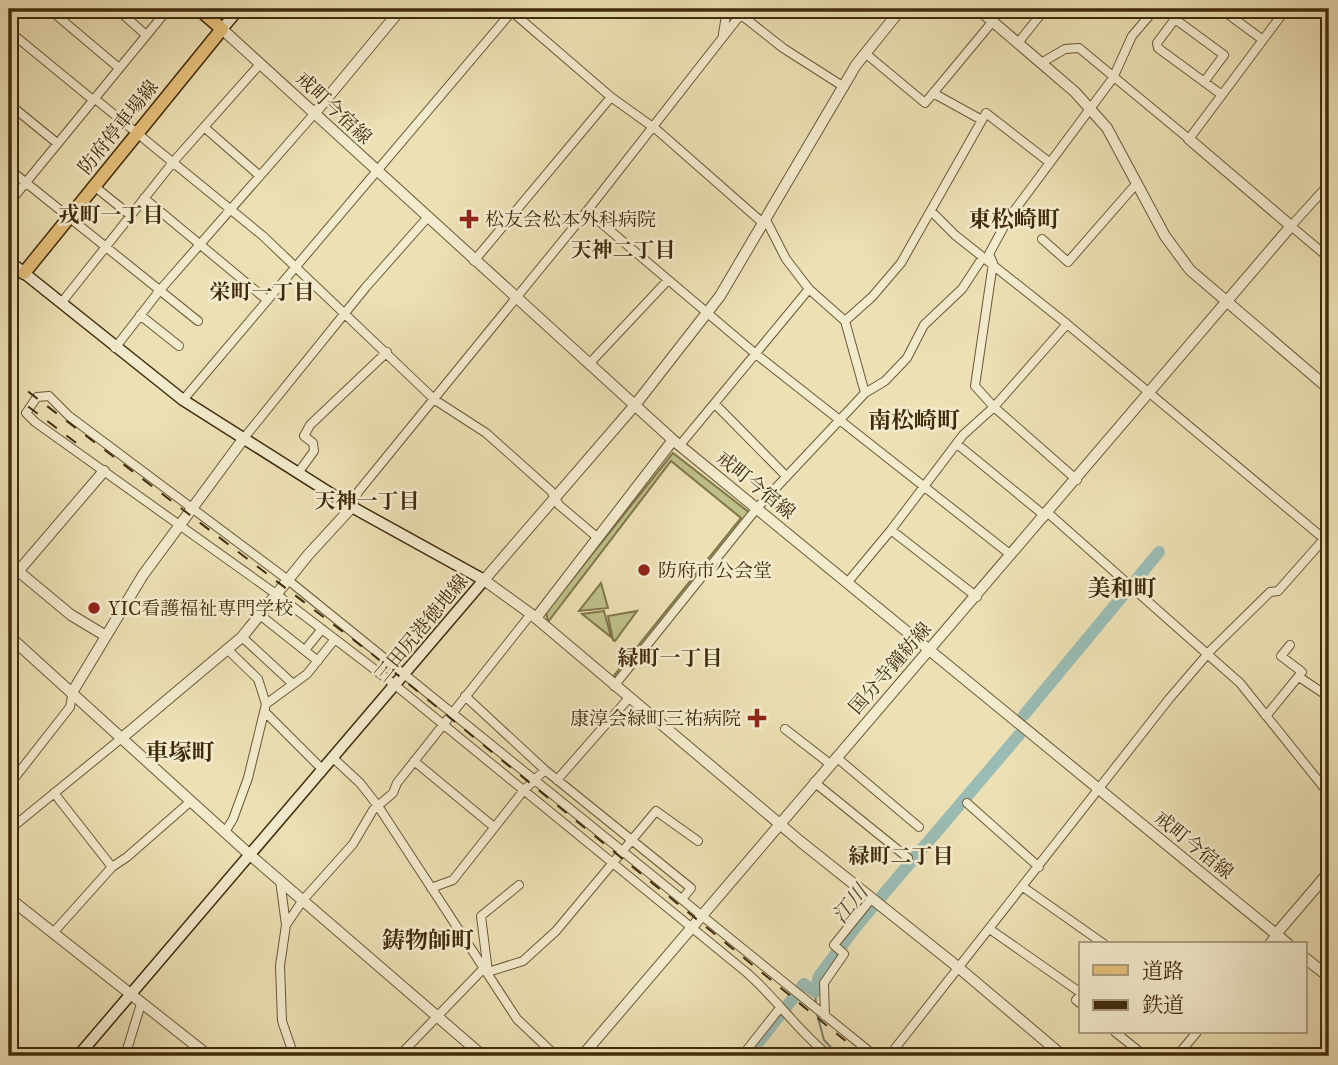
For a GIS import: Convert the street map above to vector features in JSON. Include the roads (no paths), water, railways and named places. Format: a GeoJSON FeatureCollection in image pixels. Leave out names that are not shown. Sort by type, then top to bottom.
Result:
{"type":"FeatureCollection","features":[{"type":"Feature","properties":{"kind":"main road"},"geometry":{"type":"LineString","coordinates":[[199,9],[222,29],[239,9]]}},
{"type":"Feature","properties":{"kind":"main road","name":"防府停車場線"},"geometry":{"type":"LineString","coordinates":[[24,273],[222,29]]}},
{"type":"Feature","properties":{"kind":"main road","name":"三田尻港徳地線"},"geometry":{"type":"LineString","coordinates":[[9,261],[183,400],[352,507],[484,580],[78,1056]]}},
{"type":"Feature","properties":{"kind":"street"},"geometry":{"type":"LineString","coordinates":[[49,9],[119,68]]}},
{"type":"Feature","properties":{"kind":"street"},"geometry":{"type":"LineString","coordinates":[[117,9],[146,35]]}},
{"type":"Feature","properties":{"kind":"street"},"geometry":{"type":"LineString","coordinates":[[9,203],[168,9]]}},
{"type":"Feature","properties":{"kind":"street"},"geometry":{"type":"LineString","coordinates":[[115,348],[160,290],[314,114],[401,9]]}},
{"type":"Feature","properties":{"kind":"street"},"geometry":{"type":"LineString","coordinates":[[723,34],[727,9]]}},
{"type":"Feature","properties":{"kind":"street"},"geometry":{"type":"LineString","coordinates":[[901,9],[865,53],[844,86],[765,222],[708,313],[635,405],[484,580],[533,616],[628,699],[1063,1056]]}},
{"type":"Feature","properties":{"kind":"street"},"geometry":{"type":"LineString","coordinates":[[978,9],[1090,108],[1107,128],[1178,255],[1226,303],[1329,389]]}},
{"type":"Feature","properties":{"kind":"street"},"geometry":{"type":"LineString","coordinates":[[1018,43],[1045,9]]}},
{"type":"Feature","properties":{"kind":"street"},"geometry":{"type":"LineString","coordinates":[[1077,480],[994,407],[975,386],[993,263],[989,254],[1009,219],[1049,162],[1113,78],[1132,36],[1155,9]]}},
{"type":"Feature","properties":{"kind":"street"},"geometry":{"type":"LineString","coordinates":[[1178,9],[1175,19],[1157,43],[1158,48],[1222,95]]}},
{"type":"Feature","properties":{"kind":"street"},"geometry":{"type":"LineString","coordinates":[[1221,9],[1263,40]]}},
{"type":"Feature","properties":{"kind":"street"},"geometry":{"type":"LineString","coordinates":[[1189,139],[1286,9]]}},
{"type":"Feature","properties":{"kind":"street"},"geometry":{"type":"LineString","coordinates":[[183,400],[511,10],[765,222],[786,259],[809,289],[845,321],[865,393]]}},
{"type":"Feature","properties":{"kind":"street"},"geometry":{"type":"LineString","coordinates":[[9,830],[242,637],[352,507],[358,492],[587,211],[743,11],[783,48],[844,86]]}},
{"type":"Feature","properties":{"kind":"street"},"geometry":{"type":"LineString","coordinates":[[1175,19],[1224,55],[1205,82]]}},
{"type":"Feature","properties":{"kind":"street"},"geometry":{"type":"LineString","coordinates":[[865,53],[925,103],[993,21]]}},
{"type":"Feature","properties":{"kind":"street","name":"戒町今宿線"},"geometry":{"type":"LineString","coordinates":[[222,29],[474,261],[677,442],[928,651],[1286,942]]}},
{"type":"Feature","properties":{"kind":"street"},"geometry":{"type":"LineString","coordinates":[[9,31],[231,209],[347,313],[435,400],[486,433],[598,538]]}},
{"type":"Feature","properties":{"kind":"street"},"geometry":{"type":"LineString","coordinates":[[1041,63],[1065,49],[1079,48],[1329,258]]}},
{"type":"Feature","properties":{"kind":"street"},"geometry":{"type":"LineString","coordinates":[[62,302],[174,161],[260,64]]}},
{"type":"Feature","properties":{"kind":"street"},"geometry":{"type":"LineString","coordinates":[[933,93],[980,119]]}},
{"type":"Feature","properties":{"kind":"street"},"geometry":{"type":"LineString","coordinates":[[474,261],[611,96]]}},
{"type":"Feature","properties":{"kind":"street"},"geometry":{"type":"LineString","coordinates":[[9,104],[57,143]]}},
{"type":"Feature","properties":{"kind":"street"},"geometry":{"type":"LineString","coordinates":[[845,321],[872,298],[901,263],[980,119],[986,113],[1049,162]]}},
{"type":"Feature","properties":{"kind":"street"},"geometry":{"type":"LineString","coordinates":[[204,127],[260,176]]}},
{"type":"Feature","properties":{"kind":"street"},"geometry":{"type":"LineString","coordinates":[[9,169],[198,321]]}},
{"type":"Feature","properties":{"kind":"street"},"geometry":{"type":"LineString","coordinates":[[1042,239],[1068,262],[1137,183]]}},
{"type":"Feature","properties":{"kind":"street"},"geometry":{"type":"LineString","coordinates":[[1291,226],[1329,184]]}},
{"type":"Feature","properties":{"kind":"street"},"geometry":{"type":"LineString","coordinates":[[94,186],[130,215]]}},
{"type":"Feature","properties":{"kind":"street"},"geometry":{"type":"LineString","coordinates":[[144,198],[267,300]]}},
{"type":"Feature","properties":{"kind":"street"},"geometry":{"type":"LineString","coordinates":[[587,211],[757,355],[1011,555]]}},
{"type":"Feature","properties":{"kind":"street"},"geometry":{"type":"LineString","coordinates":[[889,1056],[1207,655],[1270,592],[1279,591],[1327,541],[931,211]]}},
{"type":"Feature","properties":{"kind":"street"},"geometry":{"type":"LineString","coordinates":[[9,785],[70,706],[72,691],[143,575],[179,525],[244,438],[427,218]]}},
{"type":"Feature","properties":{"kind":"street","name":"国分寺鐘紡線"},"geometry":{"type":"LineString","coordinates":[[582,1056],[691,926],[732,884],[814,782],[977,597],[1291,226]]}},
{"type":"Feature","properties":{"kind":"street"},"geometry":{"type":"LineString","coordinates":[[614,686],[757,508],[865,393],[885,381],[907,358],[924,325],[962,289],[983,257]]}},
{"type":"Feature","properties":{"kind":"street"},"geometry":{"type":"LineString","coordinates":[[589,364],[668,280]]}},
{"type":"Feature","properties":{"kind":"street"},"geometry":{"type":"LineString","coordinates":[[286,925],[303,900],[353,844],[378,806],[393,793],[414,761],[465,696],[677,442],[715,404],[757,355],[809,289]]}},
{"type":"Feature","properties":{"kind":"street"},"geometry":{"type":"LineString","coordinates":[[140,315],[179,346]]}},
{"type":"Feature","properties":{"kind":"street"},"geometry":{"type":"LineString","coordinates":[[847,583],[957,444],[983,414],[994,407],[1067,324]]}},
{"type":"Feature","properties":{"kind":"street"},"geometry":{"type":"LineString","coordinates":[[299,473],[314,451],[313,443],[304,436],[310,425],[387,352]]}},
{"type":"Feature","properties":{"kind":"street"},"geometry":{"type":"LineString","coordinates":[[829,1056],[779,1004],[691,926],[395,685],[276,594],[28,416],[27,410],[37,397],[48,396],[69,416],[288,580],[875,1056]]}},
{"type":"Feature","properties":{"kind":"street"},"geometry":{"type":"LineString","coordinates":[[715,404],[786,476]]}},
{"type":"Feature","properties":{"kind":"street"},"geometry":{"type":"LineString","coordinates":[[957,444],[1046,514],[1240,683],[1329,794]]}},
{"type":"Feature","properties":{"kind":"street"},"geometry":{"type":"LineString","coordinates":[[9,582],[104,471]]}},
{"type":"Feature","properties":{"kind":"street"},"geometry":{"type":"LineString","coordinates":[[891,530],[977,597]]}},
{"type":"Feature","properties":{"kind":"street"},"geometry":{"type":"LineString","coordinates":[[18,571],[71,615],[106,636]]}},
{"type":"Feature","properties":{"kind":"street"},"geometry":{"type":"LineString","coordinates":[[260,615],[318,661]]}},
{"type":"Feature","properties":{"kind":"street"},"geometry":{"type":"LineString","coordinates":[[305,650],[322,629]]}},
{"type":"Feature","properties":{"kind":"street"},"geometry":{"type":"LineString","coordinates":[[9,636],[249,854],[483,1056]]}},
{"type":"Feature","properties":{"kind":"street"},"geometry":{"type":"LineString","coordinates":[[242,637],[293,684]]}},
{"type":"Feature","properties":{"kind":"street"},"geometry":{"type":"LineString","coordinates":[[225,832],[233,819],[248,778],[252,753],[266,709],[318,661],[335,639]]}},
{"type":"Feature","properties":{"kind":"street"},"geometry":{"type":"LineString","coordinates":[[1266,716],[1302,672],[1281,656],[1290,645]]}},
{"type":"Feature","properties":{"kind":"street"},"geometry":{"type":"LineString","coordinates":[[228,650],[258,679],[266,709],[322,769]]}},
{"type":"Feature","properties":{"kind":"street"},"geometry":{"type":"LineString","coordinates":[[1299,677],[1329,697]]}},
{"type":"Feature","properties":{"kind":"street"},"geometry":{"type":"LineString","coordinates":[[465,696],[545,771],[691,888],[683,898]]}},
{"type":"Feature","properties":{"kind":"street"},"geometry":{"type":"LineString","coordinates":[[557,780],[628,699]]}},
{"type":"Feature","properties":{"kind":"street"},"geometry":{"type":"LineString","coordinates":[[785,729],[833,761],[919,827]]}},
{"type":"Feature","properties":{"kind":"street"},"geometry":{"type":"LineString","coordinates":[[332,757],[360,783],[378,806],[526,1031],[556,1056]]}},
{"type":"Feature","properties":{"kind":"street"},"geometry":{"type":"LineString","coordinates":[[414,761],[494,827]]}},
{"type":"Feature","properties":{"kind":"street"},"geometry":{"type":"LineString","coordinates":[[431,888],[453,880],[524,790],[545,771]]}},
{"type":"Feature","properties":{"kind":"street"},"geometry":{"type":"LineString","coordinates":[[814,782],[908,858]]}},
{"type":"Feature","properties":{"kind":"street"},"geometry":{"type":"LineString","coordinates":[[54,793],[112,867]]}},
{"type":"Feature","properties":{"kind":"street"},"geometry":{"type":"LineString","coordinates":[[53,933],[112,867],[127,858],[191,801]]}},
{"type":"Feature","properties":{"kind":"street"},"geometry":{"type":"LineString","coordinates":[[967,803],[1039,867]]}},
{"type":"Feature","properties":{"kind":"street"},"geometry":{"type":"LineString","coordinates":[[399,1056],[436,1016],[486,970],[523,961],[556,931],[656,811],[698,841]]}},
{"type":"Feature","properties":{"kind":"street"},"geometry":{"type":"LineString","coordinates":[[1270,942],[1329,872]]}},
{"type":"Feature","properties":{"kind":"street"},"geometry":{"type":"LineString","coordinates":[[279,880],[286,925],[280,985],[282,1021],[293,1056]]}},
{"type":"Feature","properties":{"kind":"street"},"geometry":{"type":"LineString","coordinates":[[486,970],[481,916],[519,884]]}},
{"type":"Feature","properties":{"kind":"street"},"geometry":{"type":"LineString","coordinates":[[1023,887],[1101,942]]}},
{"type":"Feature","properties":{"kind":"street"},"geometry":{"type":"LineString","coordinates":[[9,898],[209,1056]]}},
{"type":"Feature","properties":{"kind":"street"},"geometry":{"type":"LineString","coordinates":[[825,1016],[824,983],[844,954],[834,945],[871,899]]}},
{"type":"Feature","properties":{"kind":"street"},"geometry":{"type":"LineString","coordinates":[[991,930],[1079,993]]}},
{"type":"Feature","properties":{"kind":"street"},"geometry":{"type":"LineString","coordinates":[[1306,959],[1329,977]]}},
{"type":"Feature","properties":{"kind":"street"},"geometry":{"type":"LineString","coordinates":[[742,1056],[789,986]]}},
{"type":"Feature","properties":{"kind":"street"},"geometry":{"type":"LineString","coordinates":[[125,1056],[141,1004]]}},
{"type":"Feature","properties":{"kind":"street"},"geometry":{"type":"LineString","coordinates":[[1118,1034],[1145,1056]]}},
{"type":"Feature","properties":{"kind":"street"},"geometry":{"type":"LineString","coordinates":[[1177,1056],[1195,1034]]}},
{"type":"Feature","properties":{"kind":"street"},"geometry":{"type":"LineString","coordinates":[[1326,1056],[1329,1052]]}},
{"type":"Feature","properties":{"kind":"waterway","name":"江川"},"geometry":{"type":"LineString","coordinates":[[1024,715],[1159,552]]}},
{"type":"Feature","properties":{"kind":"waterway","name":"江川"},"geometry":{"type":"LineString","coordinates":[[748,1056],[804,984],[815,992],[819,976],[859,923],[1019,735]]}},
{"type":"Feature","properties":{"kind":"waterway"},"geometry":{"type":"LineString","coordinates":[[815,992],[816,1005]]}},
{"type":"Feature","properties":{"kind":"waterway"},"geometry":{"type":"LineString","coordinates":[[817,1014],[824,1040],[839,1056]]}},
{"type":"Feature","properties":{"kind":"railway"},"geometry":{"type":"LineString","coordinates":[[9,377],[372,654],[864,1056]]}},
{"type":"Feature","properties":{"kind":"railway"},"geometry":{"type":"LineString","coordinates":[[9,392],[79,445]]}},
{"type":"Feature","properties":{"kind":"place","name":"松友会松本外科病院"},"geometry":{"type":"Point","coordinates":[469,219]}},
{"type":"Feature","properties":{"kind":"place","name":"防府市公会堂"},"geometry":{"type":"Point","coordinates":[644,570]}},
{"type":"Feature","properties":{"kind":"place","name":"YIC看護福祉専門学校"},"geometry":{"type":"Point","coordinates":[94,608]}},
{"type":"Feature","properties":{"kind":"place","name":"康淳会緑町三祐病院"},"geometry":{"type":"Point","coordinates":[757,718]}},
{"type":"Feature","properties":{"kind":"district","name":"戎町一丁目"},"geometry":{"type":"Point","coordinates":[111,215]}},
{"type":"Feature","properties":{"kind":"district","name":"東松崎町"},"geometry":{"type":"Point","coordinates":[1014,219]}},
{"type":"Feature","properties":{"kind":"district","name":"天神二丁目"},"geometry":{"type":"Point","coordinates":[623,250]}},
{"type":"Feature","properties":{"kind":"district","name":"栄町一丁目"},"geometry":{"type":"Point","coordinates":[262,292]}},
{"type":"Feature","properties":{"kind":"district","name":"南松崎町"},"geometry":{"type":"Point","coordinates":[914,420]}},
{"type":"Feature","properties":{"kind":"district","name":"天神一丁目"},"geometry":{"type":"Point","coordinates":[367,501]}},
{"type":"Feature","properties":{"kind":"district","name":"美和町"},"geometry":{"type":"Point","coordinates":[1122,588]}},
{"type":"Feature","properties":{"kind":"district","name":"緑町一丁目"},"geometry":{"type":"Point","coordinates":[670,658]}},
{"type":"Feature","properties":{"kind":"district","name":"車塚町"},"geometry":{"type":"Point","coordinates":[180,752]}},
{"type":"Feature","properties":{"kind":"district","name":"緑町二丁目"},"geometry":{"type":"Point","coordinates":[901,856]}},
{"type":"Feature","properties":{"kind":"district","name":"鋳物師町"},"geometry":{"type":"Point","coordinates":[428,940]}}]}
